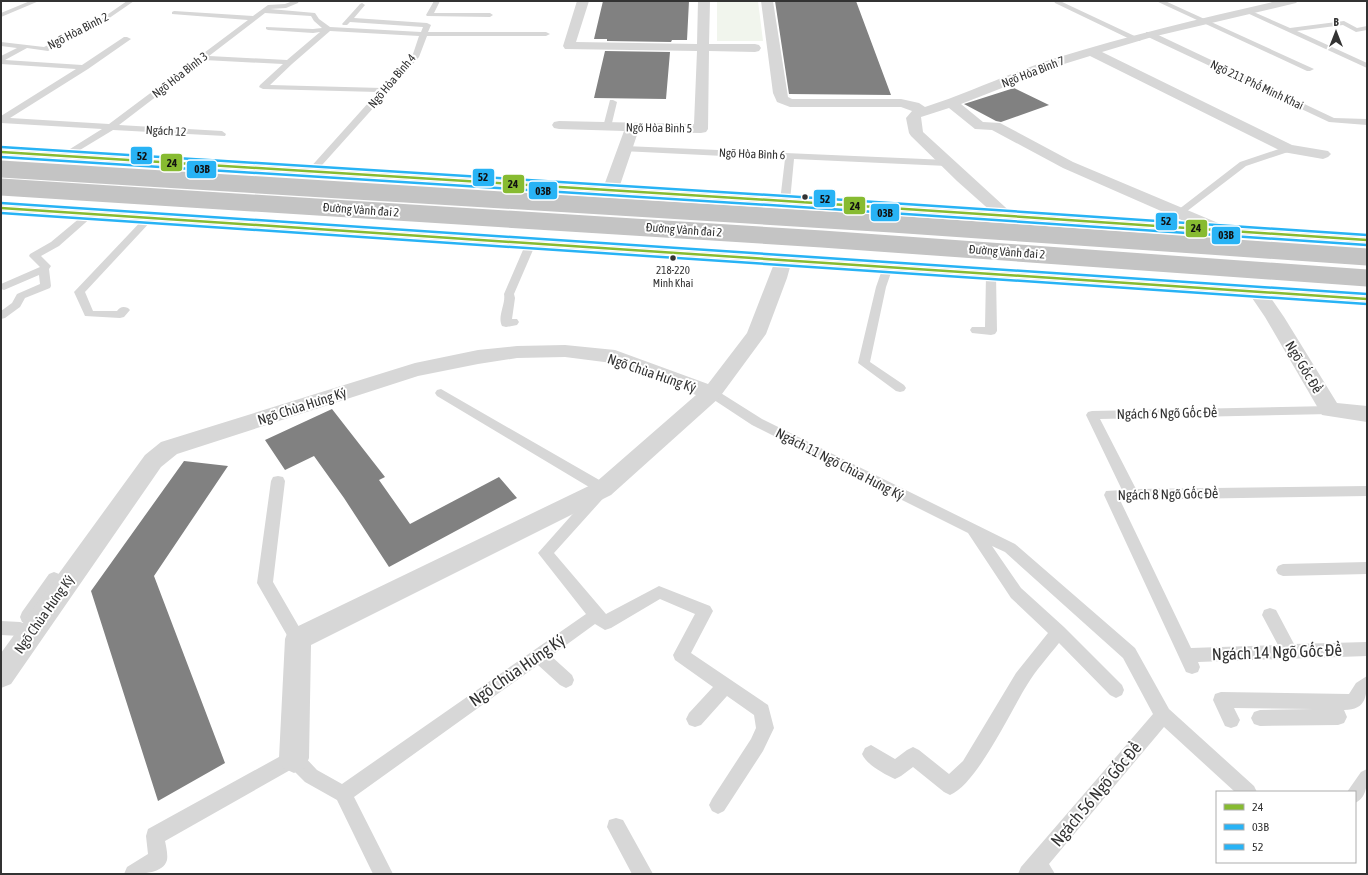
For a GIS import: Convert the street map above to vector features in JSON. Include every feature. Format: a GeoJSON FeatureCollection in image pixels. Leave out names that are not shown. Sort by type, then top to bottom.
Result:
{"type":"FeatureCollection","features":[{"type":"Feature","properties":{"kind":"highway","name":"Đường Vành đai 2"},"geometry":{"type":"LineString","coordinates":[[1,169],[900,224],[1367,257]]}},
{"type":"Feature","properties":{"kind":"highway","name":"Đường Vành đai 2"},"geometry":{"type":"LineString","coordinates":[[1,187],[830,239],[1367,278]]}},
{"type":"Feature","properties":{"kind":"main road"},"geometry":{"type":"LineString","coordinates":[[1,152],[785,201],[1224,232],[1367,240]]}},
{"type":"Feature","properties":{"kind":"main road"},"geometry":{"type":"LineString","coordinates":[[308,228],[335,219],[349,212],[359,202],[364,192],[362,183],[345,174]]}},
{"type":"Feature","properties":{"kind":"main road"},"geometry":{"type":"LineString","coordinates":[[483,239],[468,233],[461,225],[459,214],[460,205],[478,192],[509,184]]}},
{"type":"Feature","properties":{"kind":"main road"},"geometry":{"type":"LineString","coordinates":[[1,208],[1367,299]]}},
{"type":"Feature","properties":{"kind":"street"},"geometry":{"type":"LineString","coordinates":[[583,1],[569,46],[755,48]]}},
{"type":"Feature","properties":{"kind":"street","name":"Ngõ Hòa Bình 5"},"geometry":{"type":"LineString","coordinates":[[559,125],[632,128],[702,128],[704,1]]}},
{"type":"Feature","properties":{"kind":"street"},"geometry":{"type":"LineString","coordinates":[[767,1],[780,93],[785,102],[802,104],[901,103],[914,106],[922,111]]}},
{"type":"Feature","properties":{"kind":"street","name":"Ngõ Hòa Bình 7"},"geometry":{"type":"LineString","coordinates":[[922,111],[950,103],[1059,60],[1092,52],[1150,34],[1292,1]]}},
{"type":"Feature","properties":{"kind":"street"},"geometry":{"type":"LineString","coordinates":[[1092,52],[1288,149],[1323,154]]}},
{"type":"Feature","properties":{"kind":"street"},"geometry":{"type":"LineString","coordinates":[[950,103],[980,126],[996,126],[1068,165],[1224,232]]}},
{"type":"Feature","properties":{"kind":"street"},"geometry":{"type":"LineString","coordinates":[[922,111],[916,114],[913,118],[916,133],[947,163],[1008,217]]}},
{"type":"Feature","properties":{"kind":"street"},"geometry":{"type":"LineString","coordinates":[[610,191],[632,128]]}},
{"type":"Feature","properties":{"kind":"street","name":"Ngõ Chùa Hưng Ký"},"geometry":{"type":"LineString","coordinates":[[298,640],[603,490],[712,393],[756,334],[778,278],[783,260]]}},
{"type":"Feature","properties":{"kind":"street","name":"Ngõ Gốc Đề"},"geometry":{"type":"LineString","coordinates":[[1257,292],[1274,316],[1330,410]]}},
{"type":"Feature","properties":{"kind":"street","name":"Ngõ Chùa Hưng Ký"},"geometry":{"type":"LineString","coordinates":[[1,675],[153,461],[169,448],[415,370],[478,357],[517,352],[565,351],[615,357],[712,393]]}},
{"type":"Feature","properties":{"kind":"street"},"geometry":{"type":"LineString","coordinates":[[1330,410],[1367,414]]}},
{"type":"Feature","properties":{"kind":"street"},"geometry":{"type":"LineString","coordinates":[[294,758],[298,640]]}},
{"type":"Feature","properties":{"kind":"lane"},"geometry":{"type":"LineString","coordinates":[[1,15],[36,1]]}},
{"type":"Feature","properties":{"kind":"lane","name":"Ngõ Hòa Bình 2"},"geometry":{"type":"LineString","coordinates":[[1,59],[26,46],[46,49],[103,20],[131,1]]}},
{"type":"Feature","properties":{"kind":"lane"},"geometry":{"type":"LineString","coordinates":[[437,1],[428,15],[490,15]]}},
{"type":"Feature","properties":{"kind":"lane"},"geometry":{"type":"LineString","coordinates":[[1159,1],[1202,22],[1310,69]]}},
{"type":"Feature","properties":{"kind":"lane","name":"Ngõ Hòa Bình 3"},"geometry":{"type":"LineString","coordinates":[[65,156],[110,128],[270,6],[286,6],[296,2]]}},
{"type":"Feature","properties":{"kind":"lane"},"geometry":{"type":"LineString","coordinates":[[1057,2],[1137,39]]}},
{"type":"Feature","properties":{"kind":"lane"},"geometry":{"type":"LineString","coordinates":[[339,29],[362,5]]}},
{"type":"Feature","properties":{"kind":"lane"},"geometry":{"type":"LineString","coordinates":[[264,11],[313,14],[316,20],[328,29]]}},
{"type":"Feature","properties":{"kind":"lane"},"geometry":{"type":"LineString","coordinates":[[1247,11],[1367,66]]}},
{"type":"Feature","properties":{"kind":"lane"},"geometry":{"type":"LineString","coordinates":[[174,13],[253,18]]}},
{"type":"Feature","properties":{"kind":"lane"},"geometry":{"type":"LineString","coordinates":[[348,20],[427,25],[423,34]]}},
{"type":"Feature","properties":{"kind":"lane"},"geometry":{"type":"LineString","coordinates":[[1290,30],[1344,23],[1356,30],[1367,28]]}},
{"type":"Feature","properties":{"kind":"lane"},"geometry":{"type":"LineString","coordinates":[[268,28],[313,30],[339,29],[423,34],[546,34]]}},
{"type":"Feature","properties":{"kind":"lane"},"geometry":{"type":"LineString","coordinates":[[328,29],[289,62],[263,87],[386,90]]}},
{"type":"Feature","properties":{"kind":"lane","name":"Ngõ Hòa Bình 4"},"geometry":{"type":"LineString","coordinates":[[311,172],[386,90],[416,54],[423,34]]}},
{"type":"Feature","properties":{"kind":"lane","name":"Ngõ 211 Phố Minh Khai"},"geometry":{"type":"LineString","coordinates":[[1150,34],[1332,120],[1367,122]]}},
{"type":"Feature","properties":{"kind":"lane"},"geometry":{"type":"LineString","coordinates":[[1,120],[127,39]]}},
{"type":"Feature","properties":{"kind":"lane"},"geometry":{"type":"LineString","coordinates":[[1,44],[26,46]]}},
{"type":"Feature","properties":{"kind":"lane"},"geometry":{"type":"LineString","coordinates":[[203,58],[289,62]]}},
{"type":"Feature","properties":{"kind":"lane"},"geometry":{"type":"LineString","coordinates":[[1,62],[84,67]]}},
{"type":"Feature","properties":{"kind":"lane"},"geometry":{"type":"LineString","coordinates":[[607,127],[613,102]]}},
{"type":"Feature","properties":{"kind":"lane","name":"Ngách 12"},"geometry":{"type":"LineString","coordinates":[[1,120],[222,134]]}},
{"type":"Feature","properties":{"kind":"lane","name":"Ngõ Hòa Bình 6"},"geometry":{"type":"LineString","coordinates":[[624,149],[947,163]]}},
{"type":"Feature","properties":{"kind":"lane"},"geometry":{"type":"LineString","coordinates":[[1179,212],[1243,164],[1288,149]]}},
{"type":"Feature","properties":{"kind":"lane"},"geometry":{"type":"LineString","coordinates":[[785,201],[790,155]]}},
{"type":"Feature","properties":{"kind":"lane"},"geometry":{"type":"LineString","coordinates":[[1,316],[16,305],[21,296],[46,286],[44,269],[46,266],[34,256],[55,244],[90,214]]}},
{"type":"Feature","properties":{"kind":"lane"},"geometry":{"type":"LineString","coordinates":[[124,310],[120,315],[89,314],[79,292],[150,217]]}},
{"type":"Feature","properties":{"kind":"lane"},"geometry":{"type":"LineString","coordinates":[[513,322],[506,323],[510,298],[509,294],[531,243]]}},
{"type":"Feature","properties":{"kind":"lane"},"geometry":{"type":"LineString","coordinates":[[888,267],[881,287],[864,363],[900,388]]}},
{"type":"Feature","properties":{"kind":"lane"},"geometry":{"type":"LineString","coordinates":[[4,287],[44,269]]}},
{"type":"Feature","properties":{"kind":"lane"},"geometry":{"type":"LineString","coordinates":[[976,330],[991,331],[991,275]]}},
{"type":"Feature","properties":{"kind":"lane"},"geometry":{"type":"LineString","coordinates":[[441,393],[603,490]]}},
{"type":"Feature","properties":{"kind":"lane","name":"Ngách 11 Ngõ Chùa Hưng Ký"},"geometry":{"type":"LineString","coordinates":[[712,393],[757,422],[1010,548],[1129,653],[1163,715],[1247,791]]}},
{"type":"Feature","properties":{"kind":"lane","name":"Ngách 6 Ngõ Gốc Đề"},"geometry":{"type":"LineString","coordinates":[[1132,495],[1092,415],[1330,410]]}},
{"type":"Feature","properties":{"kind":"lane"},"geometry":{"type":"LineString","coordinates":[[278,481],[265,583],[298,640]]}},
{"type":"Feature","properties":{"kind":"lane","name":"Ngõ Chùa Hưng Ký"},"geometry":{"type":"LineString","coordinates":[[343,794],[596,615],[545,553],[603,490]]}},
{"type":"Feature","properties":{"kind":"lane","name":"Ngách 8 Ngõ Gốc Đề"},"geometry":{"type":"LineString","coordinates":[[1190,661],[1111,495],[1367,491]]}},
{"type":"Feature","properties":{"kind":"lane"},"geometry":{"type":"LineString","coordinates":[[972,528],[1016,593],[1058,632],[1116,690]]}},
{"type":"Feature","properties":{"kind":"lane"},"geometry":{"type":"LineString","coordinates":[[1283,570],[1367,568]]}},
{"type":"Feature","properties":{"kind":"lane"},"geometry":{"type":"LineString","coordinates":[[1,656],[54,578]]}},
{"type":"Feature","properties":{"kind":"lane"},"geometry":{"type":"LineString","coordinates":[[596,615],[605,623],[659,592],[705,611],[681,655],[762,711],[765,728],[757,745],[718,805]]}},
{"type":"Feature","properties":{"kind":"lane"},"geometry":{"type":"LineString","coordinates":[[1270,615],[1290,652]]}},
{"type":"Feature","properties":{"kind":"lane"},"geometry":{"type":"LineString","coordinates":[[1,628],[20,629]]}},
{"type":"Feature","properties":{"kind":"lane"},"geometry":{"type":"LineString","coordinates":[[871,754],[895,770],[913,756],[950,786],[969,767],[1022,678],[1058,632]]}},
{"type":"Feature","properties":{"kind":"lane","name":"Ngách 14 Ngõ Gốc Đề"},"geometry":{"type":"LineString","coordinates":[[1190,661],[1290,652],[1367,650]]}},
{"type":"Feature","properties":{"kind":"lane"},"geometry":{"type":"LineString","coordinates":[[539,655],[566,680]]}},
{"type":"Feature","properties":{"kind":"lane"},"geometry":{"type":"LineString","coordinates":[[1231,720],[1220,700],[1354,702],[1362,688],[1367,684]]}},
{"type":"Feature","properties":{"kind":"lane"},"geometry":{"type":"LineString","coordinates":[[695,719],[725,686]]}},
{"type":"Feature","properties":{"kind":"lane"},"geometry":{"type":"LineString","coordinates":[[1260,718],[1338,717],[1332,701]]}},
{"type":"Feature","properties":{"kind":"lane","name":"Ngách 56 Ngõ Gốc Đề"},"geometry":{"type":"LineString","coordinates":[[1037,871],[1163,715]]}},
{"type":"Feature","properties":{"kind":"lane"},"geometry":{"type":"LineString","coordinates":[[134,874],[158,859],[155,836],[294,758],[311,776],[343,794],[383,874]]}},
{"type":"Feature","properties":{"kind":"lane"},"geometry":{"type":"LineString","coordinates":[[1356,793],[1367,778]]}},
{"type":"Feature","properties":{"kind":"lane"},"geometry":{"type":"LineString","coordinates":[[616,828],[643,874]]}},
{"type":"Feature","properties":{"kind":"shaded area"},"geometry":{"type":"Polygon","coordinates":[[[717,1],[758,1],[763,41],[717,41],[717,1]]]}},
{"type":"Feature","properties":{"kind":"building"},"geometry":{"type":"Polygon","coordinates":[[[603,1],[689,1],[687,40],[672,40],[671,42],[607,41],[607,39],[594,39],[603,1]]]}},
{"type":"Feature","properties":{"kind":"building"},"geometry":{"type":"Polygon","coordinates":[[[775,1],[856,1],[891,95],[789,94],[775,1]]]}},
{"type":"Feature","properties":{"kind":"building"},"geometry":{"type":"Polygon","coordinates":[[[605,51],[670,52],[666,99],[594,98],[605,51]]]}},
{"type":"Feature","properties":{"kind":"building"},"geometry":{"type":"Polygon","coordinates":[[[1014,88],[1049,105],[1001,122],[996,121],[964,104],[1014,88]]]}},
{"type":"Feature","properties":{"kind":"building"},"geometry":{"type":"Polygon","coordinates":[[[332,409],[385,477],[379,480],[410,524],[499,477],[517,498],[389,567],[344,498],[314,456],[285,470],[265,440],[332,409]]]}},
{"type":"Feature","properties":{"kind":"building"},"geometry":{"type":"Polygon","coordinates":[[[184,461],[228,466],[154,576],[225,763],[158,801],[91,591],[184,461]]]}},
{"type":"Feature","properties":{"kind":"transit line","name":"52"},"geometry":{"type":"LineString","coordinates":[[1,147],[785,196],[1367,235]]}},
{"type":"Feature","properties":{"kind":"transit line","name":"24"},"geometry":{"type":"LineString","coordinates":[[1,152],[785,201],[1367,240]]}},
{"type":"Feature","properties":{"kind":"transit line","name":"03B"},"geometry":{"type":"LineString","coordinates":[[1,157],[785,206],[1367,245]]}},
{"type":"Feature","properties":{"kind":"transit line","name":"52"},"geometry":{"type":"LineString","coordinates":[[1,203],[1367,294]]}},
{"type":"Feature","properties":{"kind":"transit line","name":"24"},"geometry":{"type":"LineString","coordinates":[[1,208],[1367,299]]}},
{"type":"Feature","properties":{"kind":"transit line","name":"03B"},"geometry":{"type":"LineString","coordinates":[[1,213],[1367,304]]}},
{"type":"Feature","properties":{"kind":"place","name":"218-220 Minh Khai"},"geometry":{"type":"Point","coordinates":[673,258]}}]}
